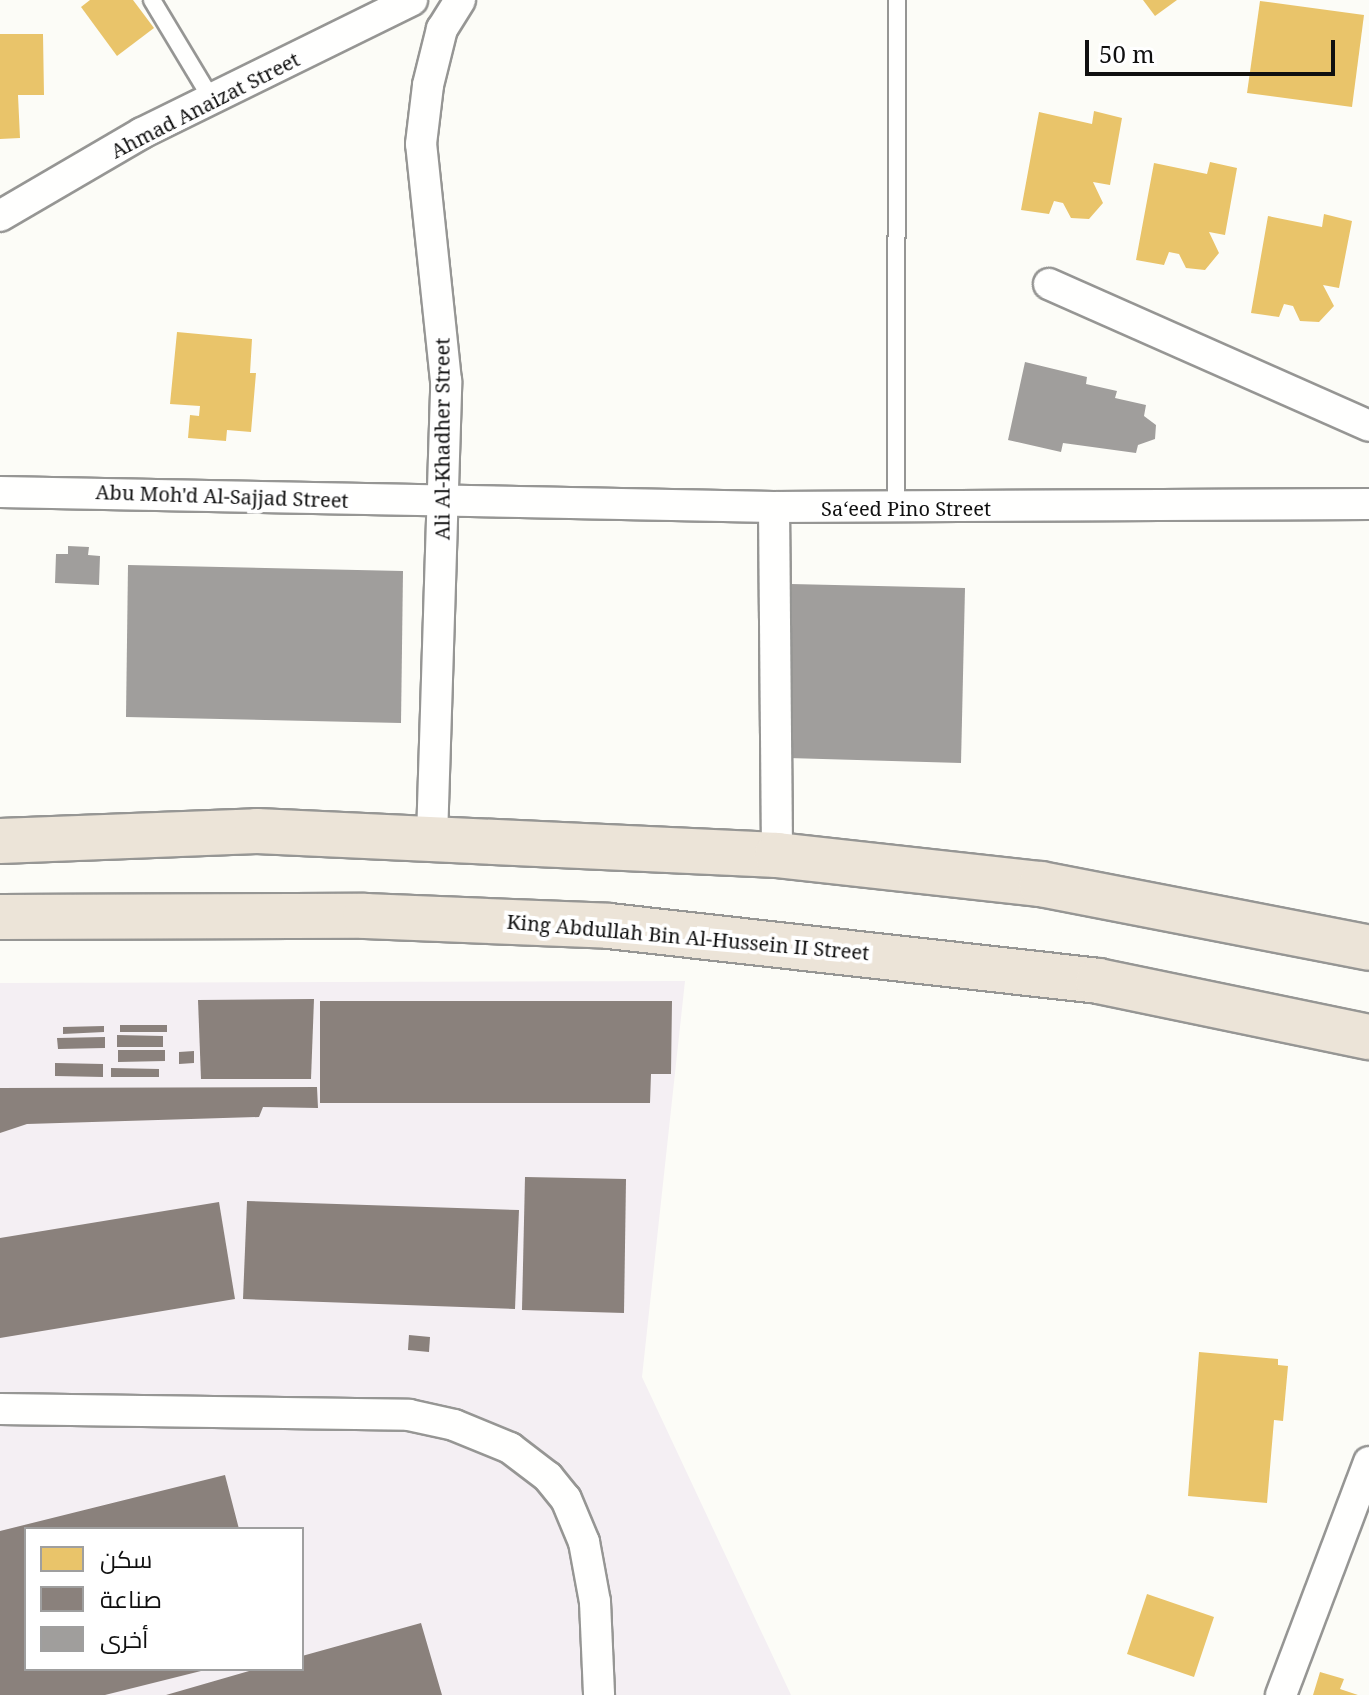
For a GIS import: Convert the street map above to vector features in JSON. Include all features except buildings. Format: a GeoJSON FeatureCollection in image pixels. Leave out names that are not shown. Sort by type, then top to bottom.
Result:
{"type":"FeatureCollection","features":[{"type":"Feature","properties":{"kind":"highway"},"geometry":{"type":"LineString","coordinates":[[0,841],[257,831],[777,855],[1041,884],[1369,948]]}},
{"type":"Feature","properties":{"kind":"highway","name":"King Abdullah Bin Al-Hussein II Street"},"geometry":{"type":"LineString","coordinates":[[0,917],[365,916],[609,926],[1098,981],[1369,1037]]}},
{"type":"Feature","properties":{"kind":"street","name":"Ahmad Anaizat Street"},"geometry":{"type":"LineString","coordinates":[[0,216],[142,133],[412,0]]}},
{"type":"Feature","properties":{"kind":"street","name":"Ali Al-Khadher Street"},"geometry":{"type":"LineString","coordinates":[[432,838],[446,381],[421,144],[428,85],[442,29],[460,0]]}},
{"type":"Feature","properties":{"kind":"street"},"geometry":{"type":"LineString","coordinates":[[1049,284],[1369,426]]}},
{"type":"Feature","properties":{"kind":"street","name":"Abu Moh'd Al-Sajjad Street"},"geometry":{"type":"LineString","coordinates":[[0,492],[444,504]]}},
{"type":"Feature","properties":{"kind":"street","name":"Sa‘eed Pino Street"},"geometry":{"type":"LineString","coordinates":[[444,504],[896,508],[1369,504]]}},
{"type":"Feature","properties":{"kind":"street"},"geometry":{"type":"LineString","coordinates":[[774,507],[777,855]]}},
{"type":"Feature","properties":{"kind":"street"},"geometry":{"type":"LineString","coordinates":[[0,1409],[409,1415],[454,1425],[510,1448],[548,1477],[566,1499],[584,1542],[595,1602],[599,1695]]}},
{"type":"Feature","properties":{"kind":"street"},"geometry":{"type":"LineString","coordinates":[[1281,1695],[1369,1462]]}},
{"type":"Feature","properties":{"kind":"lane"},"geometry":{"type":"LineString","coordinates":[[152,0],[212,100]]}},
{"type":"Feature","properties":{"kind":"lane"},"geometry":{"type":"LineString","coordinates":[[896,508],[897,0]]}},
{"type":"Feature","properties":{"kind":"shaded area"},"geometry":{"type":"Polygon","coordinates":[[[685,981],[642,1377],[791,1695],[0,1695],[0,983],[685,981]]]}}]}
